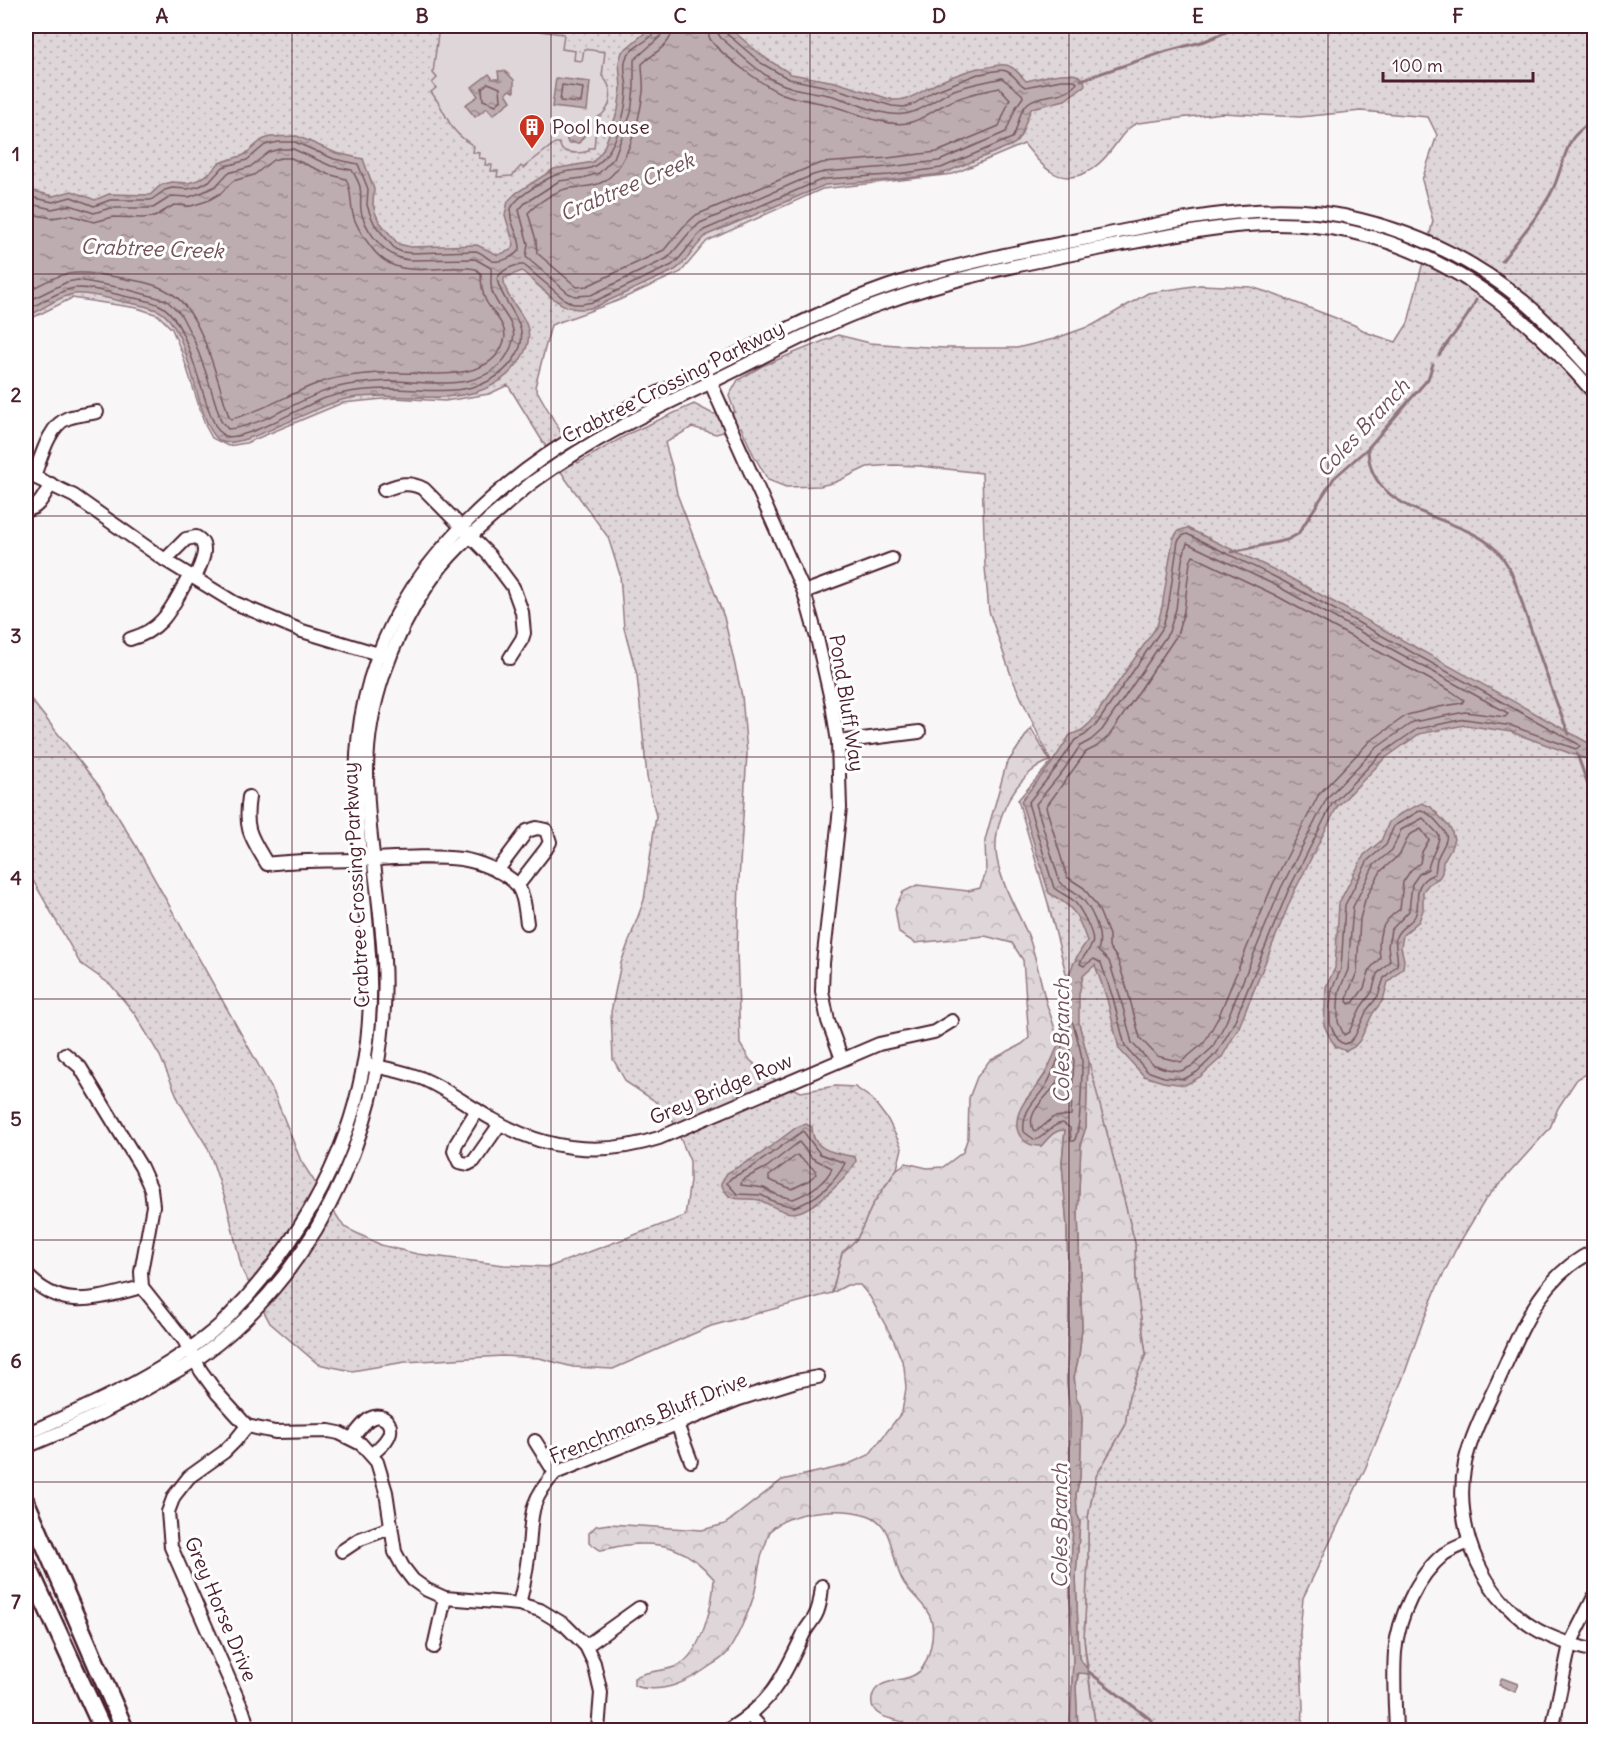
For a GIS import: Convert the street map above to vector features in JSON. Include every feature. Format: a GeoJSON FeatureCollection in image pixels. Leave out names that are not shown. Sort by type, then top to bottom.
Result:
{"type":"FeatureCollection","features":[{"type":"Feature","properties":{"kind":"main road"},"geometry":{"type":"LineString","coordinates":[[26,1502],[125,1731]]}},
{"type":"Feature","properties":{"kind":"main road"},"geometry":{"type":"LineString","coordinates":[[26,1562],[102,1731]]}},
{"type":"Feature","properties":{"kind":"street","name":"Crabtree Crossing Parkway"},"geometry":{"type":"LineString","coordinates":[[26,1434],[128,1386],[189,1348],[222,1324],[288,1247],[326,1182],[381,1038],[385,980],[369,809],[368,759],[374,710],[390,627],[414,585],[518,476],[558,447],[612,416],[818,314],[919,276],[993,257],[1194,217],[1263,211],[1320,213],[1358,219],[1433,244],[1487,274],[1526,304],[1594,373]]}},
{"type":"Feature","properties":{"kind":"street","name":"Crabtree Crossing Parkway"},"geometry":{"type":"LineString","coordinates":[[465,532],[566,459],[624,425],[840,320],[876,305],[959,278],[1030,262],[1184,233],[1260,223],[1297,224],[1354,233],[1410,249],[1451,269],[1490,294],[1525,321],[1594,393]]}},
{"type":"Feature","properties":{"kind":"street","name":"Pond Bluff Way"},"geometry":{"type":"LineString","coordinates":[[705,371],[804,592],[817,638],[838,741],[839,831],[822,984],[828,1021],[842,1059]]}},
{"type":"Feature","properties":{"kind":"street"},"geometry":{"type":"LineString","coordinates":[[97,412],[68,418],[59,424],[30,475],[74,496],[165,560],[256,613],[302,631],[384,655]]}},
{"type":"Feature","properties":{"kind":"street"},"geometry":{"type":"LineString","coordinates":[[384,490],[403,483],[414,484],[424,489],[500,566],[519,601],[524,633],[510,658]]}},
{"type":"Feature","properties":{"kind":"street"},"geometry":{"type":"LineString","coordinates":[[26,510],[39,504],[51,484]]}},
{"type":"Feature","properties":{"kind":"street"},"geometry":{"type":"LineString","coordinates":[[130,639],[144,635],[159,624],[193,577],[205,550],[201,540],[196,537],[186,539],[165,560]]}},
{"type":"Feature","properties":{"kind":"street"},"geometry":{"type":"LineString","coordinates":[[804,592],[892,559]]}},
{"type":"Feature","properties":{"kind":"street","name":"Crabtree Crossing Parkway"},"geometry":{"type":"LineString","coordinates":[[26,1447],[104,1412],[196,1360],[239,1324],[286,1272],[315,1231],[333,1199],[355,1149],[367,1110],[371,972],[355,792],[357,741],[364,701],[384,655]]}},
{"type":"Feature","properties":{"kind":"street"},"geometry":{"type":"LineString","coordinates":[[838,741],[919,732]]}},
{"type":"Feature","properties":{"kind":"street"},"geometry":{"type":"LineString","coordinates":[[249,797],[246,815],[247,830],[267,864],[287,861],[360,859],[464,860],[497,871],[518,885],[523,898],[527,923]]}},
{"type":"Feature","properties":{"kind":"street"},"geometry":{"type":"LineString","coordinates":[[497,871],[527,831],[537,828],[546,830],[550,842],[518,885]]}},
{"type":"Feature","properties":{"kind":"street","name":"Grey Bridge Row"},"geometry":{"type":"LineString","coordinates":[[370,1065],[396,1070],[422,1079],[529,1138],[564,1147],[594,1149],[625,1147],[678,1130],[842,1059],[893,1040],[934,1032],[952,1021]]}},
{"type":"Feature","properties":{"kind":"street"},"geometry":{"type":"LineString","coordinates":[[65,1054],[80,1067],[152,1189],[153,1206],[141,1272],[142,1287],[189,1348],[217,1393],[247,1426],[275,1432],[329,1431],[352,1438],[372,1454],[383,1477],[395,1552],[413,1580],[427,1590],[445,1598],[519,1604],[540,1610],[565,1625],[586,1646],[594,1662],[601,1693],[598,1731]]}},
{"type":"Feature","properties":{"kind":"street"},"geometry":{"type":"LineString","coordinates":[[477,1110],[456,1144],[454,1151],[459,1162],[468,1164],[474,1161],[500,1124]]}},
{"type":"Feature","properties":{"kind":"street"},"geometry":{"type":"LineString","coordinates":[[1594,1251],[1562,1272],[1541,1294],[1518,1336],[1487,1406],[1466,1462],[1463,1509],[1469,1542],[1481,1569],[1498,1595],[1546,1635],[1594,1651]]}},
{"type":"Feature","properties":{"kind":"street"},"geometry":{"type":"LineString","coordinates":[[26,1274],[50,1294],[69,1299],[91,1299],[142,1287]]}},
{"type":"Feature","properties":{"kind":"street","name":"Frenchmans Bluff Drive"},"geometry":{"type":"LineString","coordinates":[[519,1604],[528,1557],[531,1511],[539,1493],[555,1473],[739,1399],[796,1381],[818,1377]]}},
{"type":"Feature","properties":{"kind":"street"},"geometry":{"type":"LineString","coordinates":[[352,1438],[367,1420],[374,1416],[386,1419],[390,1434],[372,1454]]}},
{"type":"Feature","properties":{"kind":"street"},"geometry":{"type":"LineString","coordinates":[[677,1424],[691,1461]]}},
{"type":"Feature","properties":{"kind":"street","name":"Grey Horse Drive"},"geometry":{"type":"LineString","coordinates":[[247,1426],[224,1452],[189,1477],[174,1496],[168,1512],[171,1547],[243,1711],[249,1731]]}},
{"type":"Feature","properties":{"kind":"street"},"geometry":{"type":"LineString","coordinates":[[535,1442],[555,1473]]}},
{"type":"Feature","properties":{"kind":"street"},"geometry":{"type":"LineString","coordinates":[[342,1551],[360,1539],[390,1528]]}},
{"type":"Feature","properties":{"kind":"street"},"geometry":{"type":"LineString","coordinates":[[1396,1731],[1395,1651],[1405,1611],[1414,1592],[1436,1562],[1451,1550],[1469,1542]]}},
{"type":"Feature","properties":{"kind":"street"},"geometry":{"type":"LineString","coordinates":[[728,1731],[750,1716],[771,1695],[781,1680],[807,1625],[815,1617],[822,1586]]}},
{"type":"Feature","properties":{"kind":"street"},"geometry":{"type":"LineString","coordinates":[[1552,1731],[1570,1644],[1594,1597]]}},
{"type":"Feature","properties":{"kind":"street"},"geometry":{"type":"LineString","coordinates":[[434,1647],[445,1598]]}},
{"type":"Feature","properties":{"kind":"street"},"geometry":{"type":"LineString","coordinates":[[586,1646],[639,1608]]}},
{"type":"Feature","properties":{"kind":"street"},"geometry":{"type":"LineString","coordinates":[[750,1716],[764,1731]]}},
{"type":"Feature","properties":{"kind":"green space"},"geometry":{"type":"Polygon","coordinates":[[[26,26],[1594,26],[1594,1070],[1577,1079],[1558,1108],[1550,1128],[1485,1200],[1457,1247],[1437,1287],[1365,1469],[1303,1598],[1300,1633],[1302,1730],[1096,1730],[1084,1639],[1088,1517],[1096,1476],[1125,1426],[1129,1395],[1146,1354],[1136,1283],[1135,1243],[1048,903],[1018,800],[1051,762],[1012,678],[989,611],[982,473],[892,465],[867,467],[836,482],[820,486],[786,487],[768,480],[741,427],[716,434],[692,427],[665,443],[677,494],[724,617],[742,696],[747,753],[737,951],[740,1044],[750,1060],[768,1076],[801,1092],[835,1086],[855,1087],[872,1099],[888,1120],[902,1148],[897,1169],[873,1204],[857,1239],[842,1253],[832,1293],[711,1326],[613,1369],[573,1367],[539,1358],[502,1356],[405,1362],[352,1371],[318,1364],[270,1323],[242,1270],[227,1205],[208,1148],[180,1103],[160,1056],[135,1014],[111,985],[80,963],[26,868],[26,693],[99,786],[136,846],[273,1091],[301,1161],[344,1227],[381,1245],[417,1254],[504,1265],[549,1267],[685,1216],[690,1181],[690,1161],[670,1114],[626,1082],[613,1059],[611,1012],[621,963],[644,900],[656,816],[647,777],[637,675],[624,628],[620,575],[608,537],[565,478],[508,385],[489,394],[445,401],[394,398],[342,403],[246,443],[228,446],[212,438],[205,425],[172,329],[158,315],[137,308],[72,298],[26,321],[26,26]],[[1361,111],[1300,117],[1222,113],[1138,123],[1127,130],[1093,169],[1076,176],[1068,177],[1050,171],[1024,144],[953,174],[822,189],[707,241],[681,272],[617,301],[551,325],[535,387],[578,463],[632,432],[694,404],[713,414],[735,412],[729,396],[738,380],[762,366],[838,335],[870,343],[910,346],[1017,348],[1054,339],[1093,325],[1148,293],[1200,285],[1251,287],[1396,342],[1408,323],[1433,221],[1422,180],[1437,135],[1428,117],[1361,111]]]}},
{"type":"Feature","properties":{"kind":"green space"},"geometry":{"type":"Polygon","coordinates":[[[439,26],[497,26],[564,34],[562,49],[575,51],[574,60],[582,61],[584,49],[605,52],[602,76],[609,87],[610,98],[606,109],[597,118],[594,148],[589,148],[589,151],[585,152],[572,153],[562,150],[559,143],[555,143],[523,168],[521,166],[512,176],[497,177],[498,171],[491,171],[492,165],[485,165],[486,159],[479,158],[480,153],[473,152],[474,146],[453,128],[431,92],[436,88],[432,83],[437,78],[433,73],[439,26]]]}},
{"type":"Feature","properties":{"kind":"green space"},"geometry":{"type":"Polygon","coordinates":[[[1031,728],[1050,761],[1026,776],[1016,788],[1002,816],[996,845],[1002,879],[1031,943],[1058,1042],[1051,1065],[1025,1101],[1041,1146],[1054,1133],[1065,1129],[1062,1162],[1067,1227],[1069,1314],[1067,1382],[1073,1525],[1070,1593],[1073,1661],[1070,1730],[908,1730],[904,1722],[877,1713],[872,1704],[872,1698],[880,1686],[918,1673],[923,1667],[931,1646],[932,1623],[928,1612],[904,1583],[883,1526],[867,1515],[844,1511],[803,1514],[780,1523],[771,1530],[761,1555],[751,1605],[735,1640],[723,1657],[695,1676],[676,1685],[656,1689],[634,1686],[634,1678],[639,1675],[679,1665],[687,1659],[705,1626],[714,1579],[695,1560],[675,1549],[641,1544],[600,1550],[589,1542],[589,1533],[596,1526],[609,1524],[702,1530],[725,1524],[782,1480],[844,1466],[869,1455],[902,1412],[906,1388],[904,1366],[894,1341],[870,1297],[860,1285],[847,1285],[832,1293],[842,1253],[857,1239],[873,1204],[897,1169],[906,1163],[927,1168],[943,1167],[963,1152],[968,1137],[969,1098],[977,1077],[989,1061],[1029,1038],[1023,960],[1012,943],[985,936],[915,943],[899,933],[895,908],[903,892],[917,885],[968,891],[980,888],[986,873],[985,840],[1006,765],[1031,728]]]}},
{"type":"Feature","properties":{"kind":"green space"},"geometry":{"type":"Polygon","coordinates":[[[1088,1058],[1135,1243],[1136,1283],[1146,1354],[1129,1395],[1125,1426],[1096,1476],[1088,1517],[1084,1639],[1087,1668],[1079,1661],[1076,1576],[1080,1521],[1077,1514],[1076,1494],[1080,1478],[1082,1418],[1076,1397],[1074,1373],[1079,1356],[1082,1328],[1078,1215],[1081,1142],[1086,1127],[1088,1058]]]}},
{"type":"Feature","properties":{"kind":"green space"},"geometry":{"type":"Polygon","coordinates":[[[1079,1672],[1088,1674],[1096,1730],[1078,1730],[1076,1687],[1079,1672]]]}},
{"type":"Feature","properties":{"kind":"water"},"geometry":{"type":"Polygon","coordinates":[[[653,26],[727,26],[765,58],[791,74],[835,82],[893,100],[911,97],[937,83],[968,71],[1000,65],[1013,68],[1026,81],[1051,75],[1070,74],[1083,79],[1085,85],[1065,100],[1032,108],[1020,137],[1014,144],[942,174],[825,185],[707,235],[684,263],[675,270],[595,307],[583,309],[563,305],[522,271],[504,278],[509,297],[526,324],[529,334],[527,346],[520,360],[504,378],[485,389],[463,395],[346,399],[248,439],[223,442],[214,435],[206,420],[180,338],[171,322],[159,311],[99,296],[74,294],[49,304],[26,318],[26,189],[53,196],[72,191],[95,200],[109,194],[150,195],[161,185],[198,180],[212,171],[219,163],[244,155],[262,140],[270,137],[297,136],[336,153],[363,159],[374,189],[375,212],[379,221],[398,244],[411,247],[477,245],[498,255],[511,250],[514,245],[505,215],[508,201],[516,193],[554,169],[593,162],[603,150],[618,110],[621,88],[619,62],[622,52],[653,26]]]}},
{"type":"Feature","properties":{"kind":"water"},"geometry":{"type":"Polygon","coordinates":[[[498,71],[505,71],[514,80],[514,92],[510,90],[506,93],[511,101],[493,115],[487,108],[475,117],[465,105],[478,96],[472,87],[489,74],[493,79],[499,79],[498,71]]]}},
{"type":"Feature","properties":{"kind":"water"},"geometry":{"type":"Polygon","coordinates":[[[556,78],[590,82],[587,111],[552,107],[556,78]]]}},
{"type":"Feature","properties":{"kind":"water"},"geometry":{"type":"Polygon","coordinates":[[[562,127],[577,129],[585,127],[587,132],[579,143],[568,143],[562,127]]]}},
{"type":"Feature","properties":{"kind":"water"},"geometry":{"type":"Polygon","coordinates":[[[1187,528],[1283,574],[1594,746],[1594,762],[1511,732],[1465,725],[1419,734],[1384,759],[1337,807],[1293,894],[1239,1027],[1222,1057],[1200,1077],[1185,1085],[1144,1076],[1119,1049],[1107,999],[1095,965],[1083,976],[1079,994],[1079,1024],[1088,1058],[1086,1127],[1081,1142],[1078,1215],[1082,1328],[1074,1378],[1082,1418],[1080,1478],[1076,1494],[1077,1514],[1080,1521],[1076,1576],[1079,1658],[1091,1674],[1078,1673],[1076,1687],[1078,1730],[1070,1730],[1073,1661],[1070,1593],[1073,1525],[1067,1382],[1069,1314],[1067,1227],[1062,1162],[1065,1130],[1054,1133],[1041,1146],[1036,1146],[1023,1140],[1018,1131],[1017,1121],[1026,1100],[1044,1076],[1058,1045],[1068,977],[1087,941],[1074,912],[1049,893],[1021,801],[1052,763],[1070,735],[1082,730],[1091,722],[1157,626],[1173,539],[1178,531],[1187,528]]]}},
{"type":"Feature","properties":{"kind":"water"},"geometry":{"type":"Polygon","coordinates":[[[1422,803],[1431,807],[1451,829],[1454,839],[1443,862],[1442,873],[1423,891],[1423,910],[1419,921],[1403,935],[1401,947],[1403,968],[1388,982],[1383,1000],[1373,1013],[1360,1040],[1346,1051],[1336,1047],[1324,1025],[1326,987],[1335,968],[1339,903],[1364,855],[1381,841],[1389,822],[1422,803]]]}},
{"type":"Feature","properties":{"kind":"water"},"geometry":{"type":"Polygon","coordinates":[[[806,1124],[812,1127],[816,1142],[821,1146],[833,1152],[855,1157],[856,1161],[852,1168],[829,1193],[810,1207],[793,1213],[780,1210],[759,1200],[737,1199],[728,1195],[721,1183],[727,1173],[759,1155],[797,1127],[806,1124]]]}},
{"type":"Feature","properties":{"kind":"water"},"geometry":{"type":"Polygon","coordinates":[[[1502,1678],[1518,1684],[1515,1692],[1499,1685],[1502,1678]]]}},
{"type":"Feature","properties":{"kind":"waterway","name":"Crabtree Creek"},"geometry":{"type":"LineString","coordinates":[[1081,80],[1167,51],[1205,41],[1235,26]]}},
{"type":"Feature","properties":{"kind":"waterway","name":"Coles Branch"},"geometry":{"type":"LineString","coordinates":[[1502,261],[1542,208],[1553,189],[1571,141],[1590,122],[1594,114]]}},
{"type":"Feature","properties":{"kind":"waterway","name":"Coles Branch"},"geometry":{"type":"LineString","coordinates":[[1439,355],[1476,300]]}},
{"type":"Feature","properties":{"kind":"waterway","name":"Coles Branch"},"geometry":{"type":"LineString","coordinates":[[1232,552],[1287,540],[1298,534],[1334,478],[1368,448],[1428,379],[1433,364]]}},
{"type":"Feature","properties":{"kind":"waterway"},"geometry":{"type":"LineString","coordinates":[[1368,448],[1372,470],[1382,487],[1398,500],[1477,536],[1500,554],[1515,582],[1547,678],[1569,734]]}},
{"type":"Feature","properties":{"kind":"waterway"},"geometry":{"type":"LineString","coordinates":[[1577,754],[1594,802]]}},
{"type":"Feature","properties":{"kind":"waterway"},"geometry":{"type":"LineString","coordinates":[[1089,1672],[1150,1719],[1157,1730]]}},
{"type":"Feature","properties":{"kind":"place","name":"Pool house"},"geometry":{"type":"Point","coordinates":[532,150]}}]}
